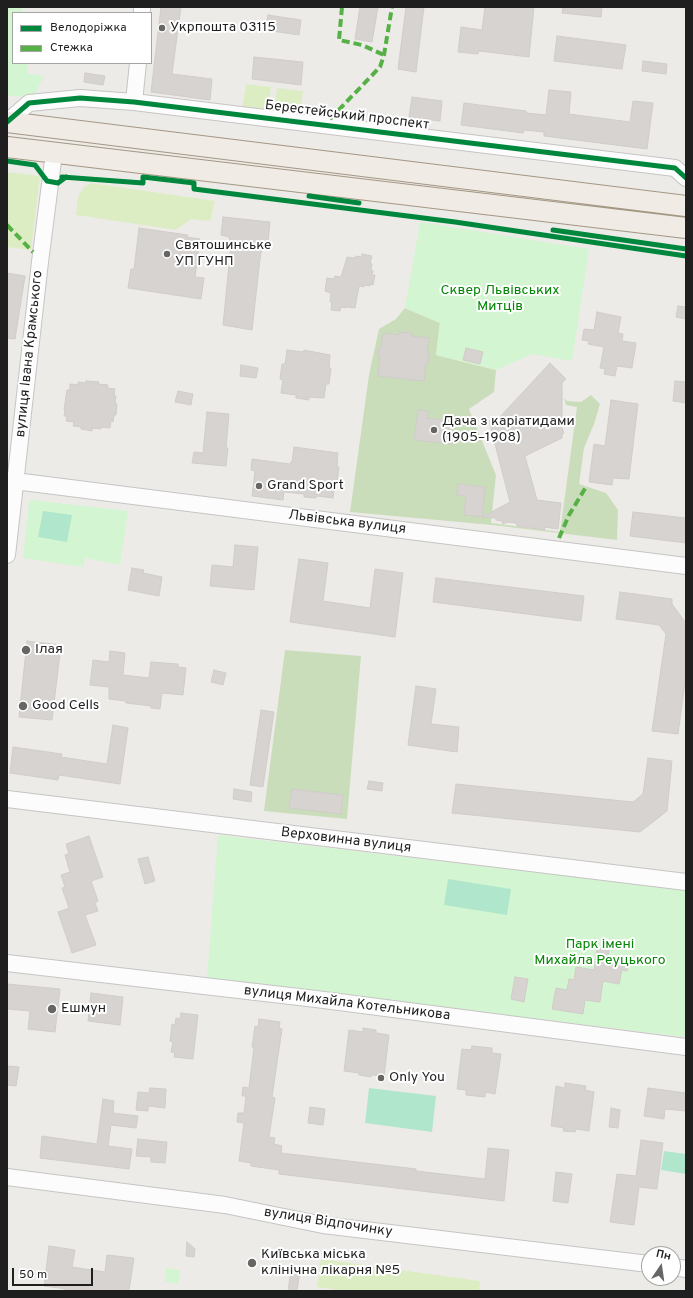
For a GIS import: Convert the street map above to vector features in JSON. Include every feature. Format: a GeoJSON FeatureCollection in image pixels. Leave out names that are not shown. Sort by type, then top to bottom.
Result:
{"type":"FeatureCollection","features":[{"type":"Feature","properties":{"kind":"main road","name":"Берестейський проспект"},"geometry":{"type":"LineString","coordinates":[[7,122],[686,206]]}},
{"type":"Feature","properties":{"kind":"main road"},"geometry":{"type":"LineString","coordinates":[[7,147],[686,228]]}},
{"type":"Feature","properties":{"kind":"street"},"geometry":{"type":"LineString","coordinates":[[134,102],[138,64]]}},
{"type":"Feature","properties":{"kind":"street","name":"Берестейський проспект"},"geometry":{"type":"LineString","coordinates":[[7,122],[29,103],[80,98],[134,102],[675,168],[686,178]]}},
{"type":"Feature","properties":{"kind":"street","name":"вулиця Івана Крамського"},"geometry":{"type":"LineString","coordinates":[[7,555],[11,481],[54,153]]}},
{"type":"Feature","properties":{"kind":"street","name":"Львівська вулиця"},"geometry":{"type":"LineString","coordinates":[[11,481],[686,566]]}},
{"type":"Feature","properties":{"kind":"street","name":"Верховинна вулиця"},"geometry":{"type":"LineString","coordinates":[[7,799],[686,882]]}},
{"type":"Feature","properties":{"kind":"street","name":"вулиця Михайла Котельникова"},"geometry":{"type":"LineString","coordinates":[[7,963],[316,999],[686,1047]]}},
{"type":"Feature","properties":{"kind":"street","name":"вулиця Відпочинку"},"geometry":{"type":"LineString","coordinates":[[7,1177],[225,1205],[323,1225],[641,1263]]}},
{"type":"Feature","properties":{"kind":"green space"},"geometry":{"type":"Polygon","coordinates":[[[7,7],[22,7],[23,12],[12,12],[12,64],[27,64],[28,74],[44,76],[33,98],[7,95],[7,7]]]}},
{"type":"Feature","properties":{"kind":"green space"},"geometry":{"type":"Polygon","coordinates":[[[246,84],[271,87],[268,113],[242,109],[246,84]]]}},
{"type":"Feature","properties":{"kind":"green space"},"geometry":{"type":"Polygon","coordinates":[[[277,88],[303,91],[300,117],[274,114],[277,88]]]}},
{"type":"Feature","properties":{"kind":"green space"},"geometry":{"type":"Polygon","coordinates":[[[7,172],[40,176],[31,250],[7,247],[7,172]]]}},
{"type":"Feature","properties":{"kind":"green space"},"geometry":{"type":"Polygon","coordinates":[[[91,183],[215,201],[210,221],[191,219],[176,230],[76,215],[78,197],[83,188],[91,183]]]}},
{"type":"Feature","properties":{"kind":"green space","name":"Сквер Львівських Митців"},"geometry":{"type":"Polygon","coordinates":[[[420,222],[589,249],[572,361],[532,354],[496,370],[436,355],[440,323],[405,308],[420,222]]]}},
{"type":"Feature","properties":{"kind":"green space"},"geometry":{"type":"Polygon","coordinates":[[[405,308],[440,323],[436,355],[496,370],[494,392],[469,409],[496,475],[491,523],[560,532],[577,407],[566,405],[564,398],[567,401],[581,402],[591,395],[600,404],[584,448],[579,484],[606,493],[618,510],[617,540],[492,525],[350,512],[369,375],[379,329],[396,319],[405,308]]]}},
{"type":"Feature","properties":{"kind":"green space"},"geometry":{"type":"Polygon","coordinates":[[[32,500],[128,511],[120,565],[85,558],[83,567],[23,558],[29,502],[32,500]]]}},
{"type":"Feature","properties":{"kind":"green space"},"geometry":{"type":"Polygon","coordinates":[[[43,511],[72,515],[67,542],[38,537],[43,511]]]}},
{"type":"Feature","properties":{"kind":"green space"},"geometry":{"type":"Polygon","coordinates":[[[285,650],[361,656],[347,819],[264,811],[285,650]]]}},
{"type":"Feature","properties":{"kind":"green space","name":"Парк імені Михайла Реуцького"},"geometry":{"type":"Polygon","coordinates":[[[218,835],[686,890],[686,1037],[207,978],[218,835]]]}},
{"type":"Feature","properties":{"kind":"green space"},"geometry":{"type":"Polygon","coordinates":[[[448,879],[511,889],[507,915],[444,905],[448,879]]]}},
{"type":"Feature","properties":{"kind":"green space"},"geometry":{"type":"Polygon","coordinates":[[[369,1088],[436,1096],[432,1132],[365,1123],[369,1088]]]}},
{"type":"Feature","properties":{"kind":"green space"},"geometry":{"type":"Polygon","coordinates":[[[664,1151],[686,1154],[686,1174],[661,1170],[664,1151]]]}},
{"type":"Feature","properties":{"kind":"green space"},"geometry":{"type":"Polygon","coordinates":[[[321,1259],[480,1281],[479,1291],[346,1291],[317,1287],[321,1259]]]}},
{"type":"Feature","properties":{"kind":"green space"},"geometry":{"type":"Polygon","coordinates":[[[166,1268],[180,1270],[178,1284],[165,1282],[166,1268]]]}},
{"type":"Feature","properties":{"kind":"building"},"geometry":{"type":"Polygon","coordinates":[[[161,7],[181,7],[172,74],[212,79],[210,100],[151,92],[161,7]]]}},
{"type":"Feature","properties":{"kind":"building"},"geometry":{"type":"Polygon","coordinates":[[[360,7],[378,7],[372,42],[355,39],[360,7]]]}},
{"type":"Feature","properties":{"kind":"building"},"geometry":{"type":"Polygon","coordinates":[[[406,7],[424,7],[416,72],[398,69],[406,7]]]}},
{"type":"Feature","properties":{"kind":"building"},"geometry":{"type":"Polygon","coordinates":[[[485,7],[534,7],[529,57],[479,51],[478,54],[458,52],[461,27],[482,30],[485,7]]]}},
{"type":"Feature","properties":{"kind":"building"},"geometry":{"type":"Polygon","coordinates":[[[563,7],[602,7],[601,17],[562,13],[563,7]]]}},
{"type":"Feature","properties":{"kind":"building"},"geometry":{"type":"Polygon","coordinates":[[[268,15],[301,20],[299,35],[265,30],[268,15]]]}},
{"type":"Feature","properties":{"kind":"building"},"geometry":{"type":"Polygon","coordinates":[[[557,36],[626,45],[622,69],[554,61],[557,36]]]}},
{"type":"Feature","properties":{"kind":"building"},"geometry":{"type":"Polygon","coordinates":[[[254,57],[303,62],[301,85],[252,79],[254,57]]]}},
{"type":"Feature","properties":{"kind":"building"},"geometry":{"type":"Polygon","coordinates":[[[643,61],[667,64],[666,74],[642,71],[643,61]]]}},
{"type":"Feature","properties":{"kind":"building"},"geometry":{"type":"Polygon","coordinates":[[[85,73],[105,76],[103,85],[84,82],[85,73]]]}},
{"type":"Feature","properties":{"kind":"building"},"geometry":{"type":"Polygon","coordinates":[[[549,90],[571,92],[569,114],[630,122],[633,101],[653,103],[647,149],[544,136],[544,132],[524,130],[523,133],[461,125],[464,103],[546,115],[549,90]]]}},
{"type":"Feature","properties":{"kind":"building"},"geometry":{"type":"Polygon","coordinates":[[[412,97],[442,101],[440,121],[409,117],[412,97]]]}},
{"type":"Feature","properties":{"kind":"building"},"geometry":{"type":"Polygon","coordinates":[[[223,217],[270,222],[268,242],[262,247],[260,259],[252,330],[223,325],[231,244],[229,237],[221,235],[223,217]]]}},
{"type":"Feature","properties":{"kind":"building","name":"Святошинське УП ГУНП"},"geometry":{"type":"Polygon","coordinates":[[[139,228],[188,235],[187,237],[200,239],[195,277],[204,278],[201,299],[128,288],[131,269],[134,269],[139,228]]]}},
{"type":"Feature","properties":{"kind":"building"},"geometry":{"type":"Polygon","coordinates":[[[362,254],[372,256],[370,263],[372,264],[371,270],[373,271],[372,275],[375,275],[373,285],[364,285],[364,287],[359,286],[355,308],[341,307],[340,311],[331,310],[331,293],[325,291],[327,278],[334,279],[335,276],[341,277],[347,257],[362,257],[362,254]]]}},
{"type":"Feature","properties":{"kind":"building"},"geometry":{"type":"Polygon","coordinates":[[[7,273],[25,276],[15,339],[7,338],[7,273]]]}},
{"type":"Feature","properties":{"kind":"building"},"geometry":{"type":"Polygon","coordinates":[[[678,306],[686,307],[686,319],[676,317],[678,306]]]}},
{"type":"Feature","properties":{"kind":"building"},"geometry":{"type":"Polygon","coordinates":[[[597,312],[621,317],[618,333],[623,334],[622,341],[636,343],[632,368],[617,366],[615,376],[604,374],[605,369],[600,368],[604,347],[588,344],[589,341],[582,340],[584,329],[594,330],[597,312]]]}},
{"type":"Feature","properties":{"kind":"building"},"geometry":{"type":"Polygon","coordinates":[[[399,332],[412,333],[412,336],[429,338],[427,352],[429,353],[428,363],[426,363],[424,381],[378,376],[380,357],[378,357],[379,347],[381,347],[383,333],[399,335],[399,332]]]}},
{"type":"Feature","properties":{"kind":"building"},"geometry":{"type":"Polygon","coordinates":[[[466,348],[483,352],[480,364],[463,360],[466,348]]]}},
{"type":"Feature","properties":{"kind":"building"},"geometry":{"type":"Polygon","coordinates":[[[287,350],[303,352],[304,350],[330,355],[329,368],[331,368],[329,384],[326,384],[324,398],[309,397],[309,400],[296,398],[296,395],[281,393],[283,380],[280,379],[282,364],[285,364],[287,350]]]}},
{"type":"Feature","properties":{"kind":"building"},"geometry":{"type":"Polygon","coordinates":[[[550,363],[566,379],[562,383],[562,428],[564,433],[562,434],[562,438],[525,456],[537,500],[561,503],[558,529],[544,527],[545,530],[517,526],[516,523],[508,522],[503,524],[502,521],[496,520],[496,518],[482,517],[510,502],[489,421],[498,419],[550,363]]]}},
{"type":"Feature","properties":{"kind":"building"},"geometry":{"type":"Polygon","coordinates":[[[241,365],[258,368],[256,378],[240,376],[241,365]]]}},
{"type":"Feature","properties":{"kind":"building"},"geometry":{"type":"Polygon","coordinates":[[[86,381],[99,382],[98,384],[108,385],[107,388],[115,389],[114,396],[116,396],[115,403],[117,404],[116,415],[114,415],[113,422],[111,421],[110,428],[92,428],[92,431],[73,426],[74,422],[66,421],[67,416],[64,416],[64,409],[67,390],[70,390],[70,384],[78,385],[78,382],[85,383],[86,381]]]}},
{"type":"Feature","properties":{"kind":"building"},"geometry":{"type":"Polygon","coordinates":[[[675,381],[686,382],[686,403],[673,401],[675,381]]]}},
{"type":"Feature","properties":{"kind":"building"},"geometry":{"type":"Polygon","coordinates":[[[178,391],[193,394],[191,405],[175,402],[178,391]]]}},
{"type":"Feature","properties":{"kind":"building"},"geometry":{"type":"Polygon","coordinates":[[[611,400],[638,404],[629,479],[613,478],[612,485],[589,482],[594,444],[605,446],[611,400]]]}},
{"type":"Feature","properties":{"kind":"building","name":"Дача з каріатидами (1905–1908)"},"geometry":{"type":"Polygon","coordinates":[[[418,410],[428,411],[427,418],[453,421],[451,444],[414,440],[418,410]]]}},
{"type":"Feature","properties":{"kind":"building"},"geometry":{"type":"Polygon","coordinates":[[[207,412],[229,414],[226,466],[192,463],[194,452],[203,453],[207,412]]]}},
{"type":"Feature","properties":{"kind":"building"},"geometry":{"type":"Polygon","coordinates":[[[294,447],[338,453],[337,467],[339,467],[333,498],[317,496],[316,498],[304,497],[304,494],[284,492],[283,500],[252,496],[255,471],[251,470],[252,459],[290,464],[292,462],[294,447]]]}},
{"type":"Feature","properties":{"kind":"building"},"geometry":{"type":"Polygon","coordinates":[[[458,484],[485,487],[482,517],[464,515],[466,496],[457,495],[458,484]]]}},
{"type":"Feature","properties":{"kind":"building"},"geometry":{"type":"Polygon","coordinates":[[[633,512],[686,518],[686,543],[630,536],[633,512]]]}},
{"type":"Feature","properties":{"kind":"building"},"geometry":{"type":"Polygon","coordinates":[[[235,545],[258,547],[254,590],[210,586],[212,565],[233,567],[235,545]]]}},
{"type":"Feature","properties":{"kind":"building"},"geometry":{"type":"Polygon","coordinates":[[[299,559],[328,563],[323,601],[370,608],[375,569],[403,573],[395,637],[290,622],[299,559]]]}},
{"type":"Feature","properties":{"kind":"building"},"geometry":{"type":"Polygon","coordinates":[[[132,568],[144,570],[143,573],[162,577],[159,596],[128,590],[132,568]]]}},
{"type":"Feature","properties":{"kind":"building"},"geometry":{"type":"Polygon","coordinates":[[[436,578],[584,596],[581,621],[433,602],[436,578]]]}},
{"type":"Feature","properties":{"kind":"building"},"geometry":{"type":"Polygon","coordinates":[[[620,592],[672,599],[672,604],[686,623],[686,675],[678,734],[652,731],[666,634],[659,625],[616,619],[620,592]]]}},
{"type":"Feature","properties":{"kind":"building"},"geometry":{"type":"Polygon","coordinates":[[[27,641],[61,645],[52,720],[19,717],[27,641]]]}},
{"type":"Feature","properties":{"kind":"building"},"geometry":{"type":"Polygon","coordinates":[[[110,651],[125,653],[123,675],[149,678],[151,662],[178,664],[178,667],[186,668],[183,695],[162,693],[160,709],[151,708],[151,706],[126,703],[126,701],[109,699],[109,687],[90,685],[93,660],[109,662],[110,651]]]}},
{"type":"Feature","properties":{"kind":"building"},"geometry":{"type":"Polygon","coordinates":[[[214,670],[226,673],[223,685],[211,682],[214,670]]]}},
{"type":"Feature","properties":{"kind":"building"},"geometry":{"type":"Polygon","coordinates":[[[416,686],[436,689],[431,724],[459,727],[457,752],[408,745],[416,686]]]}},
{"type":"Feature","properties":{"kind":"building"},"geometry":{"type":"Polygon","coordinates":[[[261,710],[274,712],[263,787],[250,785],[261,710]]]}},
{"type":"Feature","properties":{"kind":"building"},"geometry":{"type":"Polygon","coordinates":[[[113,725],[128,728],[120,784],[59,775],[58,780],[10,773],[13,747],[62,754],[61,757],[107,764],[113,725]]]}},
{"type":"Feature","properties":{"kind":"building"},"geometry":{"type":"Polygon","coordinates":[[[648,758],[672,761],[667,811],[640,832],[452,813],[456,784],[633,802],[643,794],[648,758]]]}},
{"type":"Feature","properties":{"kind":"building"},"geometry":{"type":"Polygon","coordinates":[[[369,781],[383,783],[382,791],[367,789],[369,781]]]}},
{"type":"Feature","properties":{"kind":"building"},"geometry":{"type":"Polygon","coordinates":[[[234,789],[252,792],[251,802],[233,799],[234,789]]]}},
{"type":"Feature","properties":{"kind":"building"},"geometry":{"type":"Polygon","coordinates":[[[292,789],[343,795],[341,814],[289,808],[292,789]]]}},
{"type":"Feature","properties":{"kind":"building"},"geometry":{"type":"Polygon","coordinates":[[[89,836],[103,877],[91,881],[98,901],[95,903],[98,911],[85,915],[96,945],[72,953],[58,912],[69,908],[62,888],[65,887],[61,875],[70,872],[65,855],[69,854],[66,844],[89,836]]]}},
{"type":"Feature","properties":{"kind":"building"},"geometry":{"type":"Polygon","coordinates":[[[148,857],[155,881],[145,884],[138,859],[148,857]]]}},
{"type":"Feature","properties":{"kind":"building"},"geometry":{"type":"Polygon","coordinates":[[[597,948],[609,950],[608,956],[629,959],[627,971],[622,970],[619,984],[603,981],[600,1002],[585,1000],[583,1014],[552,1009],[556,988],[567,990],[569,979],[574,980],[576,967],[594,970],[597,948]]]}},
{"type":"Feature","properties":{"kind":"building"},"geometry":{"type":"Polygon","coordinates":[[[515,977],[528,979],[524,1002],[511,999],[515,977]]]}},
{"type":"Feature","properties":{"kind":"building"},"geometry":{"type":"Polygon","coordinates":[[[7,984],[60,989],[55,1032],[28,1029],[30,1011],[7,1009],[7,984]]]}},
{"type":"Feature","properties":{"kind":"building"},"geometry":{"type":"Polygon","coordinates":[[[91,993],[123,997],[120,1025],[88,1021],[91,993]]]}},
{"type":"Feature","properties":{"kind":"building"},"geometry":{"type":"Polygon","coordinates":[[[181,1013],[198,1015],[193,1059],[174,1057],[175,1053],[171,1052],[173,1042],[170,1041],[172,1024],[175,1025],[176,1018],[180,1019],[181,1013]]]}},
{"type":"Feature","properties":{"kind":"building"},"geometry":{"type":"Polygon","coordinates":[[[259,1019],[280,1022],[279,1028],[282,1029],[272,1097],[275,1098],[269,1137],[275,1138],[274,1144],[282,1146],[281,1153],[485,1179],[488,1148],[509,1150],[504,1201],[279,1174],[279,1170],[251,1166],[251,1163],[239,1161],[244,1123],[237,1122],[238,1113],[244,1113],[246,1096],[242,1096],[243,1087],[249,1088],[255,1026],[258,1027],[259,1019]]]}},
{"type":"Feature","properties":{"kind":"building"},"geometry":{"type":"Polygon","coordinates":[[[363,1028],[376,1030],[376,1033],[389,1035],[384,1076],[371,1075],[371,1077],[359,1075],[359,1073],[344,1071],[349,1030],[363,1032],[363,1028]]]}},
{"type":"Feature","properties":{"kind":"building"},"geometry":{"type":"Polygon","coordinates":[[[472,1046],[492,1048],[492,1053],[501,1054],[495,1094],[485,1092],[485,1097],[466,1095],[466,1090],[457,1089],[462,1049],[471,1050],[472,1046]]]}},
{"type":"Feature","properties":{"kind":"building"},"geometry":{"type":"Polygon","coordinates":[[[7,1066],[19,1067],[16,1086],[7,1085],[7,1066]]]}},
{"type":"Feature","properties":{"kind":"building"},"geometry":{"type":"Polygon","coordinates":[[[565,1083],[586,1086],[585,1090],[594,1092],[589,1131],[576,1129],[575,1132],[563,1131],[564,1128],[551,1126],[556,1086],[565,1088],[565,1083]]]}},
{"type":"Feature","properties":{"kind":"building"},"geometry":{"type":"Polygon","coordinates":[[[150,1088],[166,1089],[165,1108],[148,1106],[148,1111],[136,1110],[138,1092],[149,1093],[150,1088]]]}},
{"type":"Feature","properties":{"kind":"building"},"geometry":{"type":"Polygon","coordinates":[[[648,1088],[686,1093],[686,1111],[665,1109],[664,1119],[644,1116],[648,1088]]]}},
{"type":"Feature","properties":{"kind":"building"},"geometry":{"type":"Polygon","coordinates":[[[103,1099],[114,1101],[113,1113],[138,1116],[136,1128],[111,1125],[108,1146],[132,1149],[129,1169],[40,1158],[42,1136],[97,1144],[103,1099]]]}},
{"type":"Feature","properties":{"kind":"building"},"geometry":{"type":"Polygon","coordinates":[[[310,1107],[325,1109],[323,1125],[308,1123],[310,1107]]]}},
{"type":"Feature","properties":{"kind":"building"},"geometry":{"type":"Polygon","coordinates":[[[611,1108],[620,1110],[618,1128],[609,1127],[611,1108]]]}},
{"type":"Feature","properties":{"kind":"building"},"geometry":{"type":"Polygon","coordinates":[[[138,1139],[167,1142],[165,1163],[151,1162],[151,1157],[136,1156],[138,1139]]]}},
{"type":"Feature","properties":{"kind":"building"},"geometry":{"type":"Polygon","coordinates":[[[641,1140],[663,1143],[657,1189],[639,1187],[634,1225],[610,1222],[617,1174],[636,1176],[641,1140]]]}},
{"type":"Feature","properties":{"kind":"building"},"geometry":{"type":"Polygon","coordinates":[[[556,1172],[572,1174],[568,1203],[553,1201],[556,1172]]]}},
{"type":"Feature","properties":{"kind":"building"},"geometry":{"type":"Polygon","coordinates":[[[187,1242],[195,1249],[194,1257],[186,1256],[187,1242]]]}},
{"type":"Feature","properties":{"kind":"building"},"geometry":{"type":"Polygon","coordinates":[[[49,1246],[75,1250],[72,1267],[105,1272],[107,1255],[134,1258],[129,1291],[65,1291],[66,1289],[44,1286],[49,1246]]]}},
{"type":"Feature","properties":{"kind":"building"},"geometry":{"type":"Polygon","coordinates":[[[291,1270],[300,1271],[297,1291],[288,1291],[291,1270]]]}},
{"type":"Feature","properties":{"kind":"marked path"},"geometry":{"type":"LineString","coordinates":[[342,7],[339,40],[362,45],[384,55]]}},
{"type":"Feature","properties":{"kind":"marked path"},"geometry":{"type":"LineString","coordinates":[[330,119],[380,67],[384,55],[392,7]]}},
{"type":"Feature","properties":{"kind":"marked path"},"geometry":{"type":"LineString","coordinates":[[7,225],[33,252]]}},
{"type":"Feature","properties":{"kind":"marked path"},"geometry":{"type":"LineString","coordinates":[[559,538],[569,515],[586,487]]}},
{"type":"Feature","properties":{"kind":"cycle path"},"geometry":{"type":"LineString","coordinates":[[7,122],[29,103],[80,98],[134,102],[675,168],[686,178]]}},
{"type":"Feature","properties":{"kind":"cycle path"},"geometry":{"type":"LineString","coordinates":[[7,161],[35,165],[47,181],[58,183],[66,177]]}},
{"type":"Feature","properties":{"kind":"cycle path"},"geometry":{"type":"LineString","coordinates":[[62,177],[143,183],[143,177],[194,183],[194,189],[455,222],[686,256]]}},
{"type":"Feature","properties":{"kind":"cycle path"},"geometry":{"type":"LineString","coordinates":[[309,196],[359,203]]}},
{"type":"Feature","properties":{"kind":"cycle path"},"geometry":{"type":"LineString","coordinates":[[553,230],[686,249]]}},
{"type":"Feature","properties":{"kind":"place","name":"Укрпошта 03115"},"geometry":{"type":"Point","coordinates":[162,28]}},
{"type":"Feature","properties":{"kind":"place","name":"Святошинське УП ГУНП"},"geometry":{"type":"Point","coordinates":[167,254]}},
{"type":"Feature","properties":{"kind":"place","name":"Дача з каріатидами (1905–1908)"},"geometry":{"type":"Point","coordinates":[434,430]}},
{"type":"Feature","properties":{"kind":"place","name":"Grand Sport"},"geometry":{"type":"Point","coordinates":[259,486]}},
{"type":"Feature","properties":{"kind":"place","name":"Ілая"},"geometry":{"type":"Point","coordinates":[26,650]}},
{"type":"Feature","properties":{"kind":"place","name":"Good Cells"},"geometry":{"type":"Point","coordinates":[23,706]}},
{"type":"Feature","properties":{"kind":"place","name":"Ешмун"},"geometry":{"type":"Point","coordinates":[52,1009]}},
{"type":"Feature","properties":{"kind":"place","name":"Only You"},"geometry":{"type":"Point","coordinates":[381,1078]}},
{"type":"Feature","properties":{"kind":"place","name":"Київська міська клінічна лікарня №5"},"geometry":{"type":"Point","coordinates":[252,1263]}}]}
